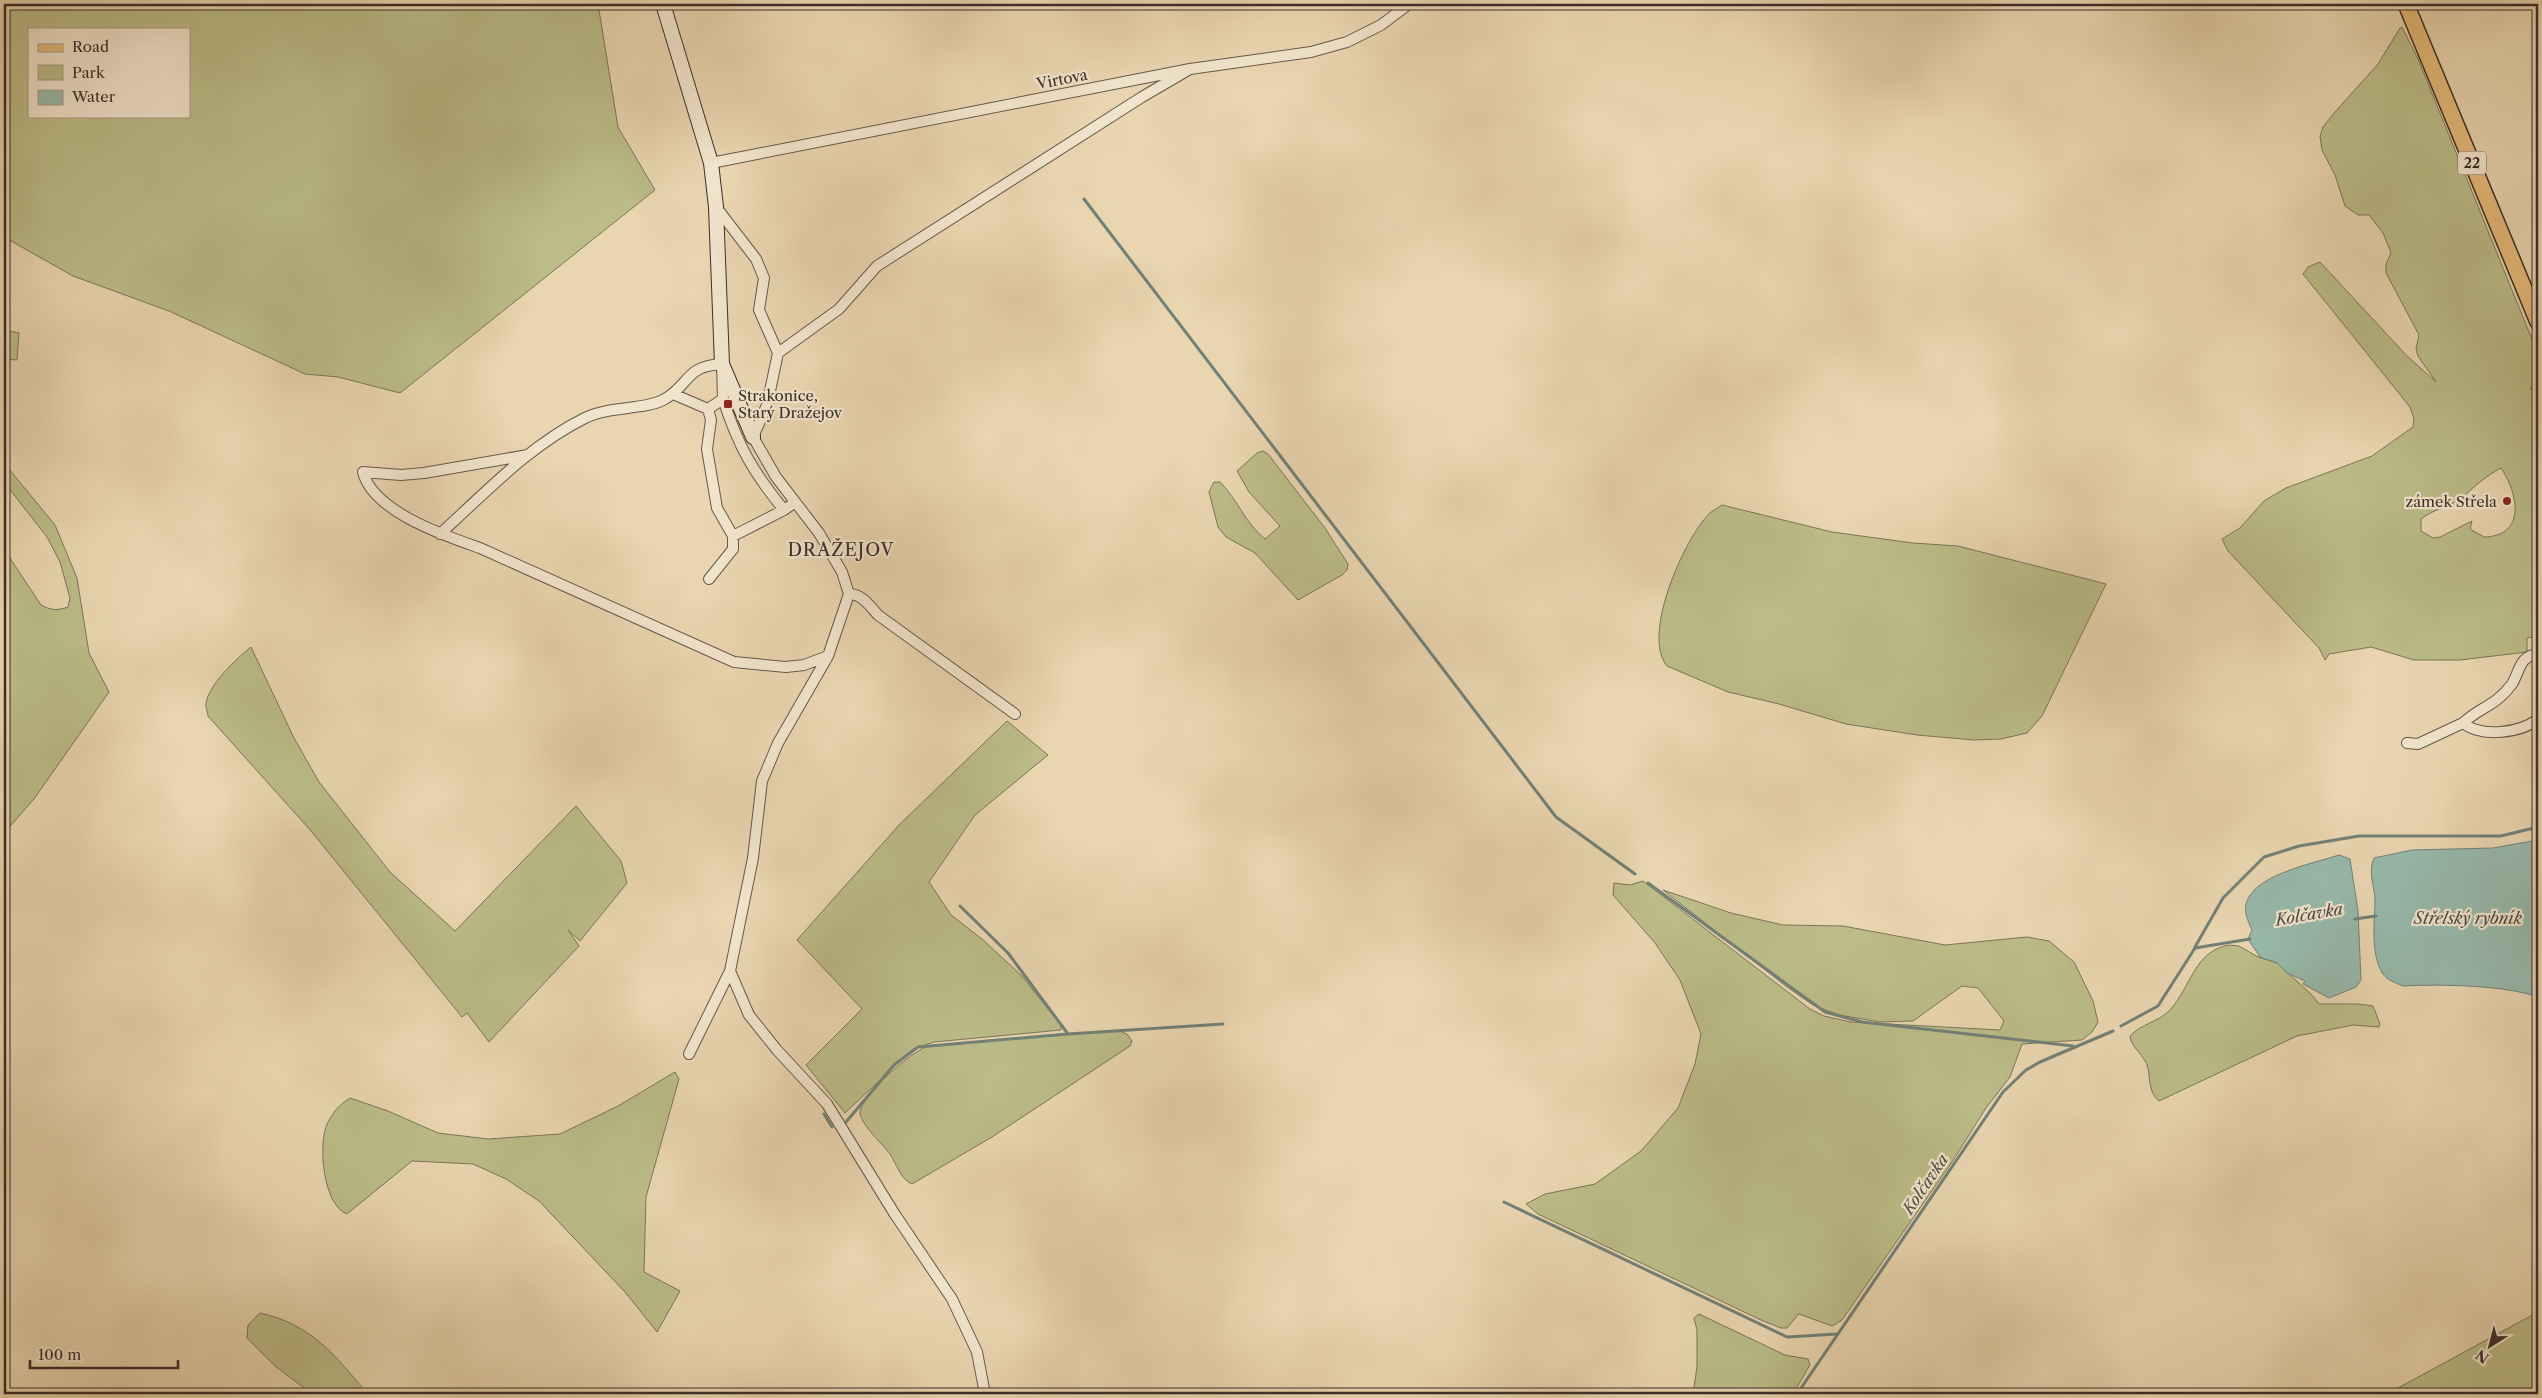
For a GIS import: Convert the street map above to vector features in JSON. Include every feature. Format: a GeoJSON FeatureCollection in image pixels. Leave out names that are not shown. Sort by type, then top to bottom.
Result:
{"type":"FeatureCollection","features":[{"type":"Feature","properties":{"kind":"main road","name":"22"},"geometry":{"type":"LineString","coordinates":[[2406,4],[2538,322]]}},
{"type":"Feature","properties":{"kind":"street"},"geometry":{"type":"LineString","coordinates":[[663,4],[710,163],[716,207],[723,399],[735,437],[761,482],[784,510]]}},
{"type":"Feature","properties":{"kind":"street","name":"Virtova"},"geometry":{"type":"LineString","coordinates":[[710,163],[1190,69],[1311,52],[1347,42],[1381,25],[1409,4]]}},
{"type":"Feature","properties":{"kind":"street"},"geometry":{"type":"LineString","coordinates":[[778,353],[839,309],[878,266],[1142,97],[1190,69]]}},
{"type":"Feature","properties":{"kind":"street"},"geometry":{"type":"LineString","coordinates":[[716,207],[756,259],[764,278],[759,310],[778,353],[767,405],[753,437]]}},
{"type":"Feature","properties":{"kind":"street"},"geometry":{"type":"LineString","coordinates":[[440,534],[528,455],[585,418],[604,411],[661,402],[673,394],[691,373],[706,365],[722,364]]}},
{"type":"Feature","properties":{"kind":"street"},"geometry":{"type":"LineString","coordinates":[[689,1054],[730,971],[753,858],[762,781],[778,743],[828,656],[848,594],[842,572],[819,533],[794,503],[776,477],[753,437],[722,364]]}},
{"type":"Feature","properties":{"kind":"street"},"geometry":{"type":"LineString","coordinates":[[673,394],[708,409]]}},
{"type":"Feature","properties":{"kind":"street"},"geometry":{"type":"LineString","coordinates":[[708,409],[723,399]]}},
{"type":"Feature","properties":{"kind":"street"},"geometry":{"type":"LineString","coordinates":[[708,409],[711,420],[707,449],[718,508],[733,536],[732,549],[709,579]]}},
{"type":"Feature","properties":{"kind":"street"},"geometry":{"type":"LineString","coordinates":[[528,455],[424,473],[363,472],[365,480],[374,493],[399,512],[440,534],[480,548],[734,662],[760,666],[804,665],[828,656]]}},
{"type":"Feature","properties":{"kind":"street"},"geometry":{"type":"LineString","coordinates":[[733,536],[794,503]]}},
{"type":"Feature","properties":{"kind":"street"},"geometry":{"type":"LineString","coordinates":[[848,594],[856,594],[862,598],[878,615],[1015,714]]}},
{"type":"Feature","properties":{"kind":"street"},"geometry":{"type":"LineString","coordinates":[[2407,743],[2418,744],[2463,723],[2492,705],[2512,684],[2522,662],[2530,656],[2538,654]]}},
{"type":"Feature","properties":{"kind":"street"},"geometry":{"type":"LineString","coordinates":[[804,665],[809,672],[812,686]]}},
{"type":"Feature","properties":{"kind":"street"},"geometry":{"type":"LineString","coordinates":[[2463,723],[2476,730],[2505,731],[2532,724],[2538,719]]}},
{"type":"Feature","properties":{"kind":"street"},"geometry":{"type":"LineString","coordinates":[[730,971],[749,1015],[777,1050],[827,1104],[894,1213],[952,1299],[978,1352],[985,1394]]}},
{"type":"Feature","properties":{"kind":"green space"},"geometry":{"type":"Polygon","coordinates":[[[4,4],[598,4],[618,127],[655,190],[400,393],[338,377],[305,374],[169,311],[73,276],[4,237],[4,4]]]}},
{"type":"Feature","properties":{"kind":"green space"},"geometry":{"type":"Polygon","coordinates":[[[2402,27],[2418,59],[2538,354],[2538,384],[2530,389],[2538,387],[2538,636],[2527,638],[2527,652],[2460,660],[2414,660],[2371,647],[2329,654],[2325,660],[2319,648],[2228,551],[2222,539],[2240,528],[2264,501],[2286,488],[2372,456],[2413,427],[2414,419],[2410,407],[2303,274],[2308,267],[2320,262],[2407,356],[2436,382],[2418,356],[2416,349],[2419,335],[2386,273],[2386,264],[2391,253],[2383,233],[2369,215],[2358,215],[2345,206],[2335,175],[2322,150],[2320,136],[2323,127],[2335,112],[2378,64],[2402,27]],[[2501,468],[2496,471],[2459,500],[2421,519],[2421,531],[2433,538],[2440,537],[2472,521],[2470,529],[2484,537],[2498,535],[2507,529],[2513,521],[2515,512],[2512,489],[2501,468]]]}},
{"type":"Feature","properties":{"kind":"green space"},"geometry":{"type":"Polygon","coordinates":[[[4,330],[19,333],[17,360],[4,359],[4,330]]]}},
{"type":"Feature","properties":{"kind":"green space"},"geometry":{"type":"Polygon","coordinates":[[[1263,451],[1268,454],[1325,528],[1348,564],[1347,570],[1342,575],[1298,600],[1255,553],[1226,537],[1218,527],[1209,492],[1214,482],[1220,482],[1252,526],[1265,539],[1280,526],[1249,492],[1237,471],[1257,453],[1263,451]]]}},
{"type":"Feature","properties":{"kind":"green space"},"geometry":{"type":"Polygon","coordinates":[[[4,463],[55,525],[77,578],[89,653],[109,692],[34,799],[4,833],[4,549],[41,605],[47,608],[60,609],[68,607],[70,598],[60,562],[47,537],[4,482],[4,463]]]}},
{"type":"Feature","properties":{"kind":"green space"},"geometry":{"type":"Polygon","coordinates":[[[1722,505],[1832,532],[1913,543],[1958,546],[2106,584],[2042,716],[2027,733],[2001,739],[1974,740],[1917,735],[1846,724],[1779,704],[1728,692],[1667,666],[1660,652],[1659,633],[1662,611],[1669,588],[1688,544],[1699,526],[1712,511],[1722,505]]]}},
{"type":"Feature","properties":{"kind":"green space"},"geometry":{"type":"Polygon","coordinates":[[[251,647],[293,736],[319,782],[390,872],[455,931],[576,806],[621,861],[627,883],[580,941],[568,930],[579,946],[489,1042],[467,1013],[462,1017],[311,831],[208,716],[206,705],[212,689],[231,665],[251,647]]]}},
{"type":"Feature","properties":{"kind":"green space"},"geometry":{"type":"Polygon","coordinates":[[[1007,721],[1048,755],[975,815],[929,882],[951,915],[982,939],[1022,976],[1061,1025],[1061,1030],[934,1042],[913,1049],[845,1113],[806,1065],[862,1009],[797,940],[900,824],[1007,721]]]}},
{"type":"Feature","properties":{"kind":"green space"},"geometry":{"type":"Polygon","coordinates":[[[1643,881],[1810,1009],[1824,1016],[1851,1022],[2000,1030],[2004,1021],[1978,988],[1962,986],[1913,1021],[1880,1022],[1839,1015],[1813,1005],[1787,987],[1663,890],[1731,913],[1783,925],[1843,926],[1945,945],[2027,937],[2049,941],[2074,962],[2093,1001],[2098,1022],[2092,1032],[2082,1040],[2022,1044],[2010,1077],[1986,1108],[1952,1162],[1842,1320],[1832,1326],[1799,1314],[1787,1328],[1781,1328],[1538,1214],[1526,1204],[1545,1194],[1595,1184],[1641,1151],[1678,1108],[1695,1064],[1701,1034],[1680,980],[1655,943],[1613,895],[1614,883],[1630,885],[1643,881]]]}},
{"type":"Feature","properties":{"kind":"green space"},"geometry":{"type":"Polygon","coordinates":[[[2230,945],[2239,946],[2258,957],[2277,963],[2311,994],[2319,1004],[2373,1006],[2380,1024],[2379,1027],[2353,1025],[2297,1036],[2159,1101],[2153,1094],[2146,1063],[2130,1036],[2169,1011],[2194,971],[2208,954],[2218,948],[2230,945]]]}},
{"type":"Feature","properties":{"kind":"green space"},"geometry":{"type":"Polygon","coordinates":[[[1119,1031],[1127,1034],[1132,1041],[1130,1046],[992,1137],[912,1184],[902,1175],[890,1154],[869,1129],[860,1114],[867,1097],[876,1087],[909,1057],[926,1047],[1062,1034],[1119,1031]]]}},
{"type":"Feature","properties":{"kind":"green space"},"geometry":{"type":"Polygon","coordinates":[[[675,1072],[679,1079],[646,1197],[644,1272],[680,1291],[657,1332],[625,1292],[539,1201],[506,1179],[473,1164],[412,1161],[347,1214],[332,1199],[323,1159],[324,1134],[334,1112],[350,1098],[388,1111],[438,1133],[488,1139],[560,1134],[618,1106],[675,1072]]]}},
{"type":"Feature","properties":{"kind":"green space"},"geometry":{"type":"Polygon","coordinates":[[[2538,1312],[2538,1394],[2387,1394],[2538,1312]]]}},
{"type":"Feature","properties":{"kind":"green space"},"geometry":{"type":"Polygon","coordinates":[[[260,1313],[294,1325],[321,1343],[368,1394],[312,1394],[275,1366],[247,1338],[248,1325],[260,1313]]]}},
{"type":"Feature","properties":{"kind":"green space"},"geometry":{"type":"Polygon","coordinates":[[[1699,1314],[1785,1355],[1808,1359],[1810,1365],[1793,1394],[1693,1394],[1697,1367],[1697,1330],[1694,1318],[1699,1314]]]}},
{"type":"Feature","properties":{"kind":"water","name":"Střelský rybník"},"geometry":{"type":"Polygon","coordinates":[[[2538,840],[2538,997],[2490,988],[2453,985],[2403,986],[2383,974],[2379,967],[2375,949],[2375,898],[2371,870],[2374,858],[2412,850],[2493,848],[2538,840]]]}},
{"type":"Feature","properties":{"kind":"water"},"geometry":{"type":"Polygon","coordinates":[[[2339,855],[2350,859],[2358,911],[2361,980],[2356,987],[2329,998],[2303,984],[2305,981],[2287,973],[2277,963],[2260,957],[2248,939],[2252,930],[2246,908],[2247,901],[2253,892],[2274,877],[2339,855]]]}},
{"type":"Feature","properties":{"kind":"waterway"},"geometry":{"type":"LineString","coordinates":[[1084,199],[1556,817],[1635,874]]}},
{"type":"Feature","properties":{"kind":"waterway"},"geometry":{"type":"LineString","coordinates":[[2195,947],[2223,898],[2264,857],[2299,846],[2359,836],[2501,836],[2538,827]]}},
{"type":"Feature","properties":{"kind":"waterway"},"geometry":{"type":"LineString","coordinates":[[1648,883],[1825,1012],[1862,1022],[2073,1046]]}},
{"type":"Feature","properties":{"kind":"waterway"},"geometry":{"type":"LineString","coordinates":[[960,906],[1008,953],[1068,1034]]}},
{"type":"Feature","properties":{"kind":"waterway","name":"Kolčavka"},"geometry":{"type":"LineString","coordinates":[[2355,919],[2376,916]]}},
{"type":"Feature","properties":{"kind":"waterway","name":"Kolčavka"},"geometry":{"type":"LineString","coordinates":[[2121,1026],[2158,1006],[2195,948],[2250,939]]}},
{"type":"Feature","properties":{"kind":"waterway"},"geometry":{"type":"LineString","coordinates":[[846,1122],[894,1065],[918,1047],[1068,1034],[1223,1024]]}},
{"type":"Feature","properties":{"kind":"waterway","name":"Kolčavka"},"geometry":{"type":"LineString","coordinates":[[1797,1394],[2003,1092],[2026,1070],[2040,1062],[2113,1031]]}},
{"type":"Feature","properties":{"kind":"waterway"},"geometry":{"type":"LineString","coordinates":[[824,1114],[832,1127]]}},
{"type":"Feature","properties":{"kind":"waterway"},"geometry":{"type":"LineString","coordinates":[[1504,1202],[1787,1337],[1837,1334]]}},
{"type":"Feature","properties":{"kind":"place","name":"Strakonice, Starý Dražejov"},"geometry":{"type":"Point","coordinates":[728,404]}},
{"type":"Feature","properties":{"kind":"place","name":"zámek Střela"},"geometry":{"type":"Point","coordinates":[2507,501]}},
{"type":"Feature","properties":{"kind":"district","name":"DRAŽEJOV"},"geometry":{"type":"Point","coordinates":[841,550]}}]}
